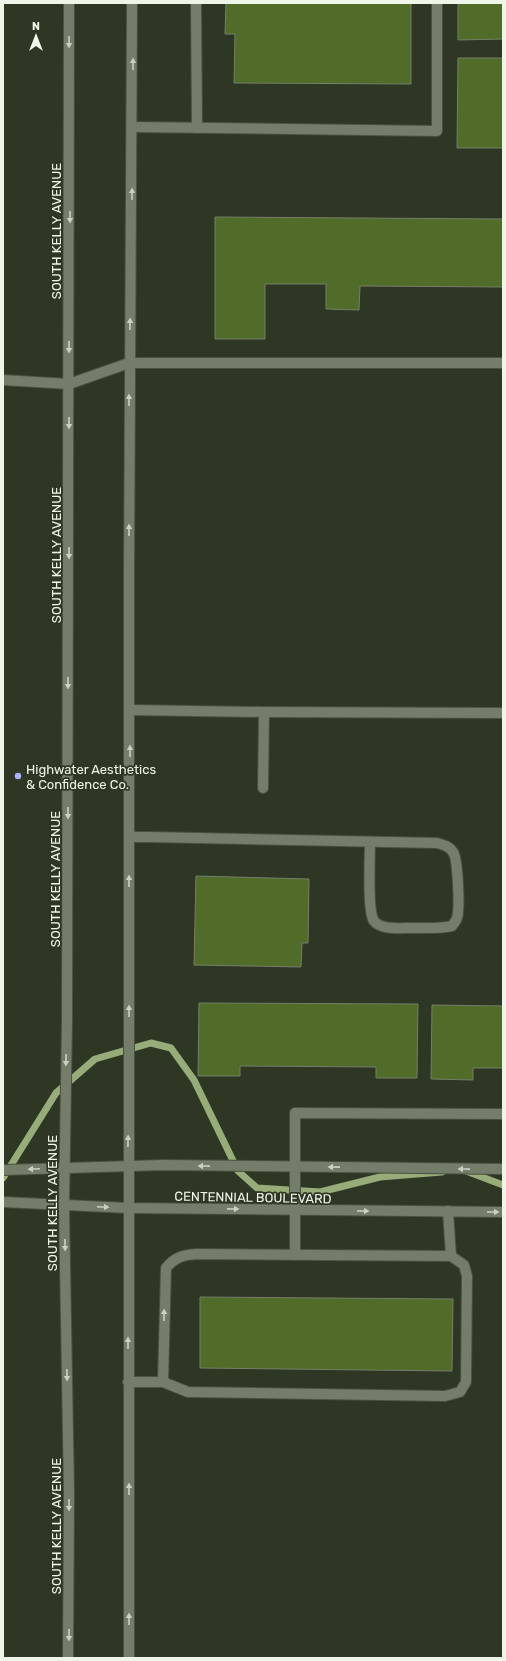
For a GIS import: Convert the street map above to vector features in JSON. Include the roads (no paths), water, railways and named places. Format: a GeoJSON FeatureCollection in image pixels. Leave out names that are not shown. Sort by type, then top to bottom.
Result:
{"type":"FeatureCollection","features":[{"type":"Feature","properties":{"kind":"main road","name":"SOUTH KELLY AVENUE"},"geometry":{"type":"LineString","coordinates":[[68,1658],[69,1492],[64,1206],[67,1021],[69,3]]}},
{"type":"Feature","properties":{"kind":"main road"},"geometry":{"type":"LineString","coordinates":[[129,1658],[129,363],[133,127],[132,3]]}},
{"type":"Feature","properties":{"kind":"main road"},"geometry":{"type":"LineString","coordinates":[[196,3],[197,128]]}},
{"type":"Feature","properties":{"kind":"main road"},"geometry":{"type":"LineString","coordinates":[[133,127],[437,131],[437,3]]}},
{"type":"Feature","properties":{"kind":"main road"},"geometry":{"type":"LineString","coordinates":[[3,380],[69,384],[129,363],[503,363]]}},
{"type":"Feature","properties":{"kind":"main road"},"geometry":{"type":"LineString","coordinates":[[130,710],[503,713]]}},
{"type":"Feature","properties":{"kind":"main road"},"geometry":{"type":"LineString","coordinates":[[263,788],[264,712]]}},
{"type":"Feature","properties":{"kind":"main road"},"geometry":{"type":"LineString","coordinates":[[129,837],[437,843],[447,846],[454,853],[456,863],[458,909],[457,917],[452,926],[443,928],[390,928],[381,926],[374,921],[370,908],[370,842]]}},
{"type":"Feature","properties":{"kind":"main road"},"geometry":{"type":"LineString","coordinates":[[295,1255],[295,1113],[503,1114]]}},
{"type":"Feature","properties":{"kind":"main road"},"geometry":{"type":"LineString","coordinates":[[3,1170],[128,1166],[503,1169]]}},
{"type":"Feature","properties":{"kind":"main road","name":"CENTENNIAL BOULEVARD"},"geometry":{"type":"LineString","coordinates":[[3,1202],[128,1208],[503,1212]]}},
{"type":"Feature","properties":{"kind":"main road"},"geometry":{"type":"LineString","coordinates":[[448,1212],[451,1256]]}},
{"type":"Feature","properties":{"kind":"main road"},"geometry":{"type":"LineString","coordinates":[[128,1382],[163,1382],[188,1392],[445,1396],[460,1392],[466,1382],[467,1276],[464,1265],[451,1256],[196,1254],[182,1256],[173,1260],[166,1268],[163,1382]]}},
{"type":"Feature","properties":{"kind":"waterway"},"geometry":{"type":"LineString","coordinates":[[3,1178],[56,1093],[95,1059],[151,1043],[171,1048],[194,1080],[238,1171],[257,1188],[320,1192],[380,1177],[442,1172]]}},
{"type":"Feature","properties":{"kind":"waterway"},"geometry":{"type":"LineString","coordinates":[[466,1171],[503,1185]]}},
{"type":"Feature","properties":{"kind":"place","name":"Highwater Aesthetics & Confidence Co."},"geometry":{"type":"Point","coordinates":[18,776]}}]}
